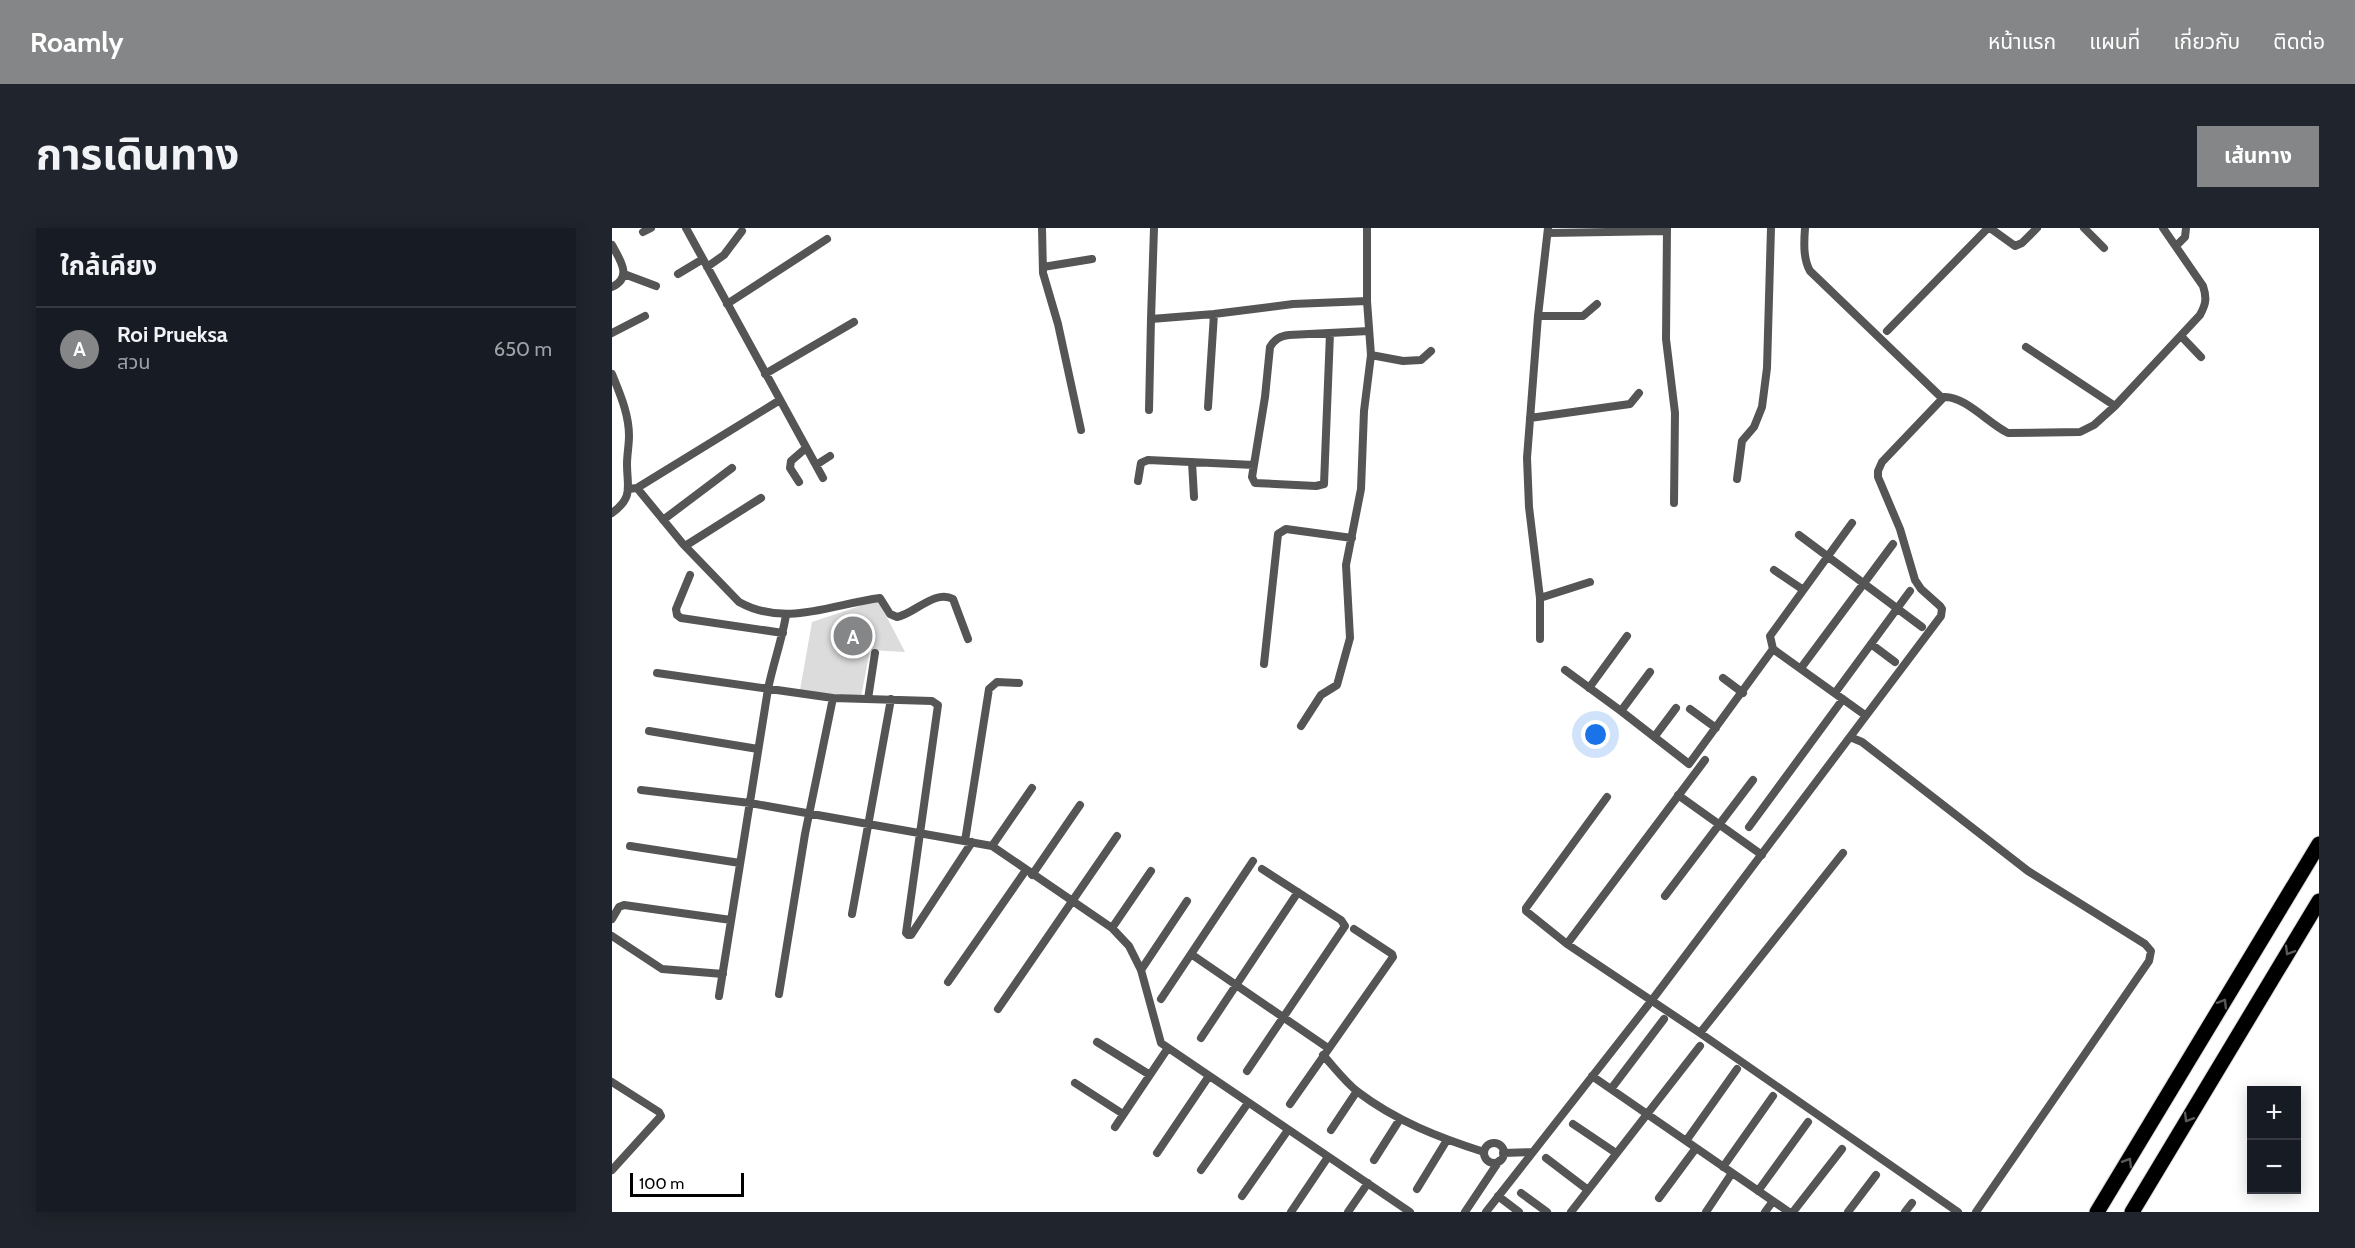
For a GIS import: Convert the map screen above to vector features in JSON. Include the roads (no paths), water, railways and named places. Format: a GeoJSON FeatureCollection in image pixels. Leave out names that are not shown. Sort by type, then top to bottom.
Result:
{"type":"FeatureCollection","features":[{"type":"Feature","properties":{"kind":"highway"},"geometry":{"type":"LineString","coordinates":[[2097,1212],[2319,844]]}},
{"type":"Feature","properties":{"kind":"highway"},"geometry":{"type":"LineString","coordinates":[[2132,1212],[2319,901]]}},
{"type":"Feature","properties":{"kind":"street"},"geometry":{"type":"LineString","coordinates":[[643,232],[651,228]]}},
{"type":"Feature","properties":{"kind":"street"},"geometry":{"type":"LineString","coordinates":[[686,228],[823,478]]}},
{"type":"Feature","properties":{"kind":"street"},"geometry":{"type":"LineString","coordinates":[[1042,228],[1042,267],[1081,430]]}},
{"type":"Feature","properties":{"kind":"street"},"geometry":{"type":"LineString","coordinates":[[1149,410],[1154,228]]}},
{"type":"Feature","properties":{"kind":"street"},"geometry":{"type":"LineString","coordinates":[[1301,726],[1322,695],[1337,685],[1350,638],[1346,565],[1361,489],[1364,411],[1371,355],[1367,301],[1367,228]]}},
{"type":"Feature","properties":{"kind":"street"},"geometry":{"type":"LineString","coordinates":[[1737,479],[1742,441],[1754,427],[1762,407],[1767,368],[1772,228]]}},
{"type":"Feature","properties":{"kind":"street"},"geometry":{"type":"LineString","coordinates":[[1805,228],[1805,254],[1810,271],[1942,398],[1956,398],[1997,428],[2008,433],[2080,432],[2094,425],[2115,406],[2200,315],[2206,300],[2203,286],[2163,228]]}},
{"type":"Feature","properties":{"kind":"street"},"geometry":{"type":"LineString","coordinates":[[1887,332],[1989,228],[2015,246],[2022,243],[2037,228]]}},
{"type":"Feature","properties":{"kind":"street"},"geometry":{"type":"LineString","coordinates":[[2084,228],[2104,248]]}},
{"type":"Feature","properties":{"kind":"street"},"geometry":{"type":"LineString","coordinates":[[2176,246],[2185,237],[2186,228]]}},
{"type":"Feature","properties":{"kind":"street"},"geometry":{"type":"LineString","coordinates":[[1540,639],[1539,598],[1527,482],[1538,316],[1548,230],[1667,230],[1666,339],[1675,413],[1674,503]]}},
{"type":"Feature","properties":{"kind":"street"},"geometry":{"type":"LineString","coordinates":[[678,274],[724,255],[742,231]]}},
{"type":"Feature","properties":{"kind":"street"},"geometry":{"type":"LineString","coordinates":[[727,304],[827,239]]}},
{"type":"Feature","properties":{"kind":"street"},"geometry":{"type":"LineString","coordinates":[[612,245],[624,267],[624,273],[617,285],[612,287]]}},
{"type":"Feature","properties":{"kind":"street"},"geometry":{"type":"LineString","coordinates":[[1042,267],[1092,259]]}},
{"type":"Feature","properties":{"kind":"street"},"geometry":{"type":"LineString","coordinates":[[624,273],[656,286]]}},
{"type":"Feature","properties":{"kind":"street"},"geometry":{"type":"LineString","coordinates":[[1151,319],[1293,304],[1367,301]]}},
{"type":"Feature","properties":{"kind":"street"},"geometry":{"type":"LineString","coordinates":[[1538,316],[1583,316],[1597,304]]}},
{"type":"Feature","properties":{"kind":"street"},"geometry":{"type":"LineString","coordinates":[[1209,407],[1214,314]]}},
{"type":"Feature","properties":{"kind":"street"},"geometry":{"type":"LineString","coordinates":[[612,333],[645,316]]}},
{"type":"Feature","properties":{"kind":"street"},"geometry":{"type":"LineString","coordinates":[[765,374],[854,322]]}},
{"type":"Feature","properties":{"kind":"street"},"geometry":{"type":"LineString","coordinates":[[1330,333],[1324,484],[1316,486],[1255,483],[1252,480],[1270,347],[1282,336],[1330,333],[1369,331]]}},
{"type":"Feature","properties":{"kind":"street"},"geometry":{"type":"LineString","coordinates":[[2181,336],[2201,357]]}},
{"type":"Feature","properties":{"kind":"street"},"geometry":{"type":"LineString","coordinates":[[2026,347],[2115,406]]}},
{"type":"Feature","properties":{"kind":"street"},"geometry":{"type":"LineString","coordinates":[[1371,355],[1403,361],[1421,360],[1431,351]]}},
{"type":"Feature","properties":{"kind":"street"},"geometry":{"type":"LineString","coordinates":[[612,374],[623,402],[629,433],[627,462],[633,489],[739,602],[782,615],[799,615],[880,598],[890,614],[900,617],[940,596],[948,596],[953,599],[968,639]]}},
{"type":"Feature","properties":{"kind":"street"},"geometry":{"type":"LineString","coordinates":[[1530,418],[1629,404],[1639,393]]}},
{"type":"Feature","properties":{"kind":"street"},"geometry":{"type":"LineString","coordinates":[[1486,1212],[1652,1000],[1941,616],[1940,606],[1921,589],[1915,580],[1900,529],[1878,477],[1878,471],[1888,454],[1942,398]]}},
{"type":"Feature","properties":{"kind":"street"},"geometry":{"type":"LineString","coordinates":[[612,513],[633,489],[780,400]]}},
{"type":"Feature","properties":{"kind":"street"},"geometry":{"type":"LineString","coordinates":[[799,482],[790,468],[791,461],[806,448]]}},
{"type":"Feature","properties":{"kind":"street"},"geometry":{"type":"LineString","coordinates":[[816,465],[830,456]]}},
{"type":"Feature","properties":{"kind":"street"},"geometry":{"type":"LineString","coordinates":[[1138,481],[1143,460],[1254,465]]}},
{"type":"Feature","properties":{"kind":"street"},"geometry":{"type":"LineString","coordinates":[[1192,462],[1194,497]]}},
{"type":"Feature","properties":{"kind":"street"},"geometry":{"type":"LineString","coordinates":[[663,520],[732,468]]}},
{"type":"Feature","properties":{"kind":"street"},"geometry":{"type":"LineString","coordinates":[[685,546],[761,498]]}},
{"type":"Feature","properties":{"kind":"street"},"geometry":{"type":"LineString","coordinates":[[1852,523],[1770,636],[1773,649],[1865,716]]}},
{"type":"Feature","properties":{"kind":"street"},"geometry":{"type":"LineString","coordinates":[[1264,664],[1278,534],[1286,529],[1352,538]]}},
{"type":"Feature","properties":{"kind":"street"},"geometry":{"type":"LineString","coordinates":[[1799,535],[1922,627]]}},
{"type":"Feature","properties":{"kind":"street"},"geometry":{"type":"LineString","coordinates":[[1801,668],[1893,544]]}},
{"type":"Feature","properties":{"kind":"street"},"geometry":{"type":"LineString","coordinates":[[1774,570],[1803,589]]}},
{"type":"Feature","properties":{"kind":"street"},"geometry":{"type":"LineString","coordinates":[[690,575],[676,609],[677,615],[681,618],[779,632]]}},
{"type":"Feature","properties":{"kind":"street"},"geometry":{"type":"LineString","coordinates":[[1539,598],[1590,582]]}},
{"type":"Feature","properties":{"kind":"street"},"geometry":{"type":"LineString","coordinates":[[1834,693],[1910,591]]}},
{"type":"Feature","properties":{"kind":"street"},"geometry":{"type":"LineString","coordinates":[[720,996],[758,749],[782,615]]}},
{"type":"Feature","properties":{"kind":"street"},"geometry":{"type":"LineString","coordinates":[[1589,688],[1627,636]]}},
{"type":"Feature","properties":{"kind":"street"},"geometry":{"type":"LineString","coordinates":[[1871,644],[1895,662]]}},
{"type":"Feature","properties":{"kind":"street"},"geometry":{"type":"LineString","coordinates":[[1565,670],[1689,764],[1773,649]]}},
{"type":"Feature","properties":{"kind":"street"},"geometry":{"type":"LineString","coordinates":[[868,699],[875,653]]}},
{"type":"Feature","properties":{"kind":"street"},"geometry":{"type":"LineString","coordinates":[[1621,711],[1650,672]]}},
{"type":"Feature","properties":{"kind":"street"},"geometry":{"type":"LineString","coordinates":[[657,674],[833,698],[932,701],[938,705],[906,933],[908,935],[911,935],[969,842],[989,689],[997,682],[1019,684]]}},
{"type":"Feature","properties":{"kind":"street"},"geometry":{"type":"LineString","coordinates":[[1723,678],[1743,693]]}},
{"type":"Feature","properties":{"kind":"street"},"geometry":{"type":"LineString","coordinates":[[779,994],[806,834],[833,698]]}},
{"type":"Feature","properties":{"kind":"street"},"geometry":{"type":"LineString","coordinates":[[852,914],[891,699]]}},
{"type":"Feature","properties":{"kind":"street"},"geometry":{"type":"LineString","coordinates":[[1749,827],[1843,699]]}},
{"type":"Feature","properties":{"kind":"street"},"geometry":{"type":"LineString","coordinates":[[1655,736],[1676,708]]}},
{"type":"Feature","properties":{"kind":"street"},"geometry":{"type":"LineString","coordinates":[[1690,709],[1716,728]]}},
{"type":"Feature","properties":{"kind":"street"},"geometry":{"type":"LineString","coordinates":[[649,731],[758,749]]}},
{"type":"Feature","properties":{"kind":"street"},"geometry":{"type":"LineString","coordinates":[[1850,737],[1862,742],[2028,871],[2145,944],[2151,951],[2149,961],[2106,1026],[1976,1212]]}},
{"type":"Feature","properties":{"kind":"street"},"geometry":{"type":"LineString","coordinates":[[1567,944],[1705,760]]}},
{"type":"Feature","properties":{"kind":"street"},"geometry":{"type":"LineString","coordinates":[[1665,896],[1753,780]]}},
{"type":"Feature","properties":{"kind":"street"},"geometry":{"type":"LineString","coordinates":[[992,846],[1032,788]]}},
{"type":"Feature","properties":{"kind":"street"},"geometry":{"type":"LineString","coordinates":[[641,790],[750,803],[992,846],[1112,928],[1129,946],[1141,970],[1159,1042],[1408,1211]]}},
{"type":"Feature","properties":{"kind":"street"},"geometry":{"type":"LineString","coordinates":[[1678,795],[1762,855]]}},
{"type":"Feature","properties":{"kind":"street"},"geometry":{"type":"LineString","coordinates":[[1607,797],[1526,908],[1528,913],[1567,944],[1652,1000],[1958,1212]]}},
{"type":"Feature","properties":{"kind":"street"},"geometry":{"type":"LineString","coordinates":[[948,982],[1080,805]]}},
{"type":"Feature","properties":{"kind":"street"},"geometry":{"type":"LineString","coordinates":[[998,1009],[1118,836]]}},
{"type":"Feature","properties":{"kind":"street"},"geometry":{"type":"LineString","coordinates":[[630,846],[740,863]]}},
{"type":"Feature","properties":{"kind":"street"},"geometry":{"type":"LineString","coordinates":[[1700,1033],[1843,853]]}},
{"type":"Feature","properties":{"kind":"street"},"geometry":{"type":"LineString","coordinates":[[1161,999],[1253,861]]}},
{"type":"Feature","properties":{"kind":"street"},"geometry":{"type":"LineString","coordinates":[[1246,1071],[1345,926],[1341,920],[1262,869]]}},
{"type":"Feature","properties":{"kind":"street"},"geometry":{"type":"LineString","coordinates":[[1112,928],[1151,871]]}},
{"type":"Feature","properties":{"kind":"street"},"geometry":{"type":"LineString","coordinates":[[1200,1038],[1298,892]]}},
{"type":"Feature","properties":{"kind":"street"},"geometry":{"type":"LineString","coordinates":[[1141,970],[1187,901]]}},
{"type":"Feature","properties":{"kind":"street"},"geometry":{"type":"LineString","coordinates":[[612,919],[619,907],[624,905],[731,920]]}},
{"type":"Feature","properties":{"kind":"street"},"geometry":{"type":"LineString","coordinates":[[1290,1104],[1393,957],[1392,954],[1354,929]]}},
{"type":"Feature","properties":{"kind":"street"},"geometry":{"type":"LineString","coordinates":[[612,936],[662,969],[723,974]]}},
{"type":"Feature","properties":{"kind":"street"},"geometry":{"type":"LineString","coordinates":[[1191,954],[1282,1017],[1326,1051],[1357,1092],[1400,1119],[1447,1140],[1484,1152]]}},
{"type":"Feature","properties":{"kind":"street"},"geometry":{"type":"LineString","coordinates":[[1611,1089],[1664,1019]]}},
{"type":"Feature","properties":{"kind":"street"},"geometry":{"type":"LineString","coordinates":[[1097,1042],[1150,1075]]}},
{"type":"Feature","properties":{"kind":"street"},"geometry":{"type":"LineString","coordinates":[[1571,1212],[1700,1046]]}},
{"type":"Feature","properties":{"kind":"street"},"geometry":{"type":"LineString","coordinates":[[1114,1127],[1168,1048]]}},
{"type":"Feature","properties":{"kind":"street"},"geometry":{"type":"LineString","coordinates":[[1686,1141],[1737,1069]]}},
{"type":"Feature","properties":{"kind":"street"},"geometry":{"type":"LineString","coordinates":[[1158,1153],[1209,1076]]}},
{"type":"Feature","properties":{"kind":"street"},"geometry":{"type":"LineString","coordinates":[[1592,1076],[1791,1212],[1842,1149]]}},
{"type":"Feature","properties":{"kind":"street"},"geometry":{"type":"LineString","coordinates":[[612,1082],[659,1112],[661,1116],[612,1170]]}},
{"type":"Feature","properties":{"kind":"street"},"geometry":{"type":"LineString","coordinates":[[1075,1083],[1123,1114]]}},
{"type":"Feature","properties":{"kind":"street"},"geometry":{"type":"LineString","coordinates":[[1331,1130],[1357,1092]]}},
{"type":"Feature","properties":{"kind":"street"},"geometry":{"type":"LineString","coordinates":[[1723,1167],[1773,1096]]}},
{"type":"Feature","properties":{"kind":"street"},"geometry":{"type":"LineString","coordinates":[[1201,1170],[1248,1102]]}},
{"type":"Feature","properties":{"kind":"street"},"geometry":{"type":"LineString","coordinates":[[1374,1160],[1400,1119]]}},
{"type":"Feature","properties":{"kind":"street"},"geometry":{"type":"LineString","coordinates":[[1758,1191],[1808,1122]]}},
{"type":"Feature","properties":{"kind":"street"},"geometry":{"type":"LineString","coordinates":[[1573,1124],[1616,1153]]}},
{"type":"Feature","properties":{"kind":"street"},"geometry":{"type":"LineString","coordinates":[[1242,1196],[1288,1130]]}},
{"type":"Feature","properties":{"kind":"street"},"geometry":{"type":"LineString","coordinates":[[1418,1189],[1447,1140]]}},
{"type":"Feature","properties":{"kind":"street"},"geometry":{"type":"LineString","coordinates":[[1465,1212],[1503,1153],[1501,1147],[1496,1144],[1490,1144],[1484,1152]]}},
{"type":"Feature","properties":{"kind":"street"},"geometry":{"type":"LineString","coordinates":[[1659,1198],[1696,1148]]}},
{"type":"Feature","properties":{"kind":"street"},"geometry":{"type":"LineString","coordinates":[[1484,1152],[1487,1160],[1493,1163],[1499,1161]]}},
{"type":"Feature","properties":{"kind":"street"},"geometry":{"type":"LineString","coordinates":[[1503,1153],[1532,1152]]}},
{"type":"Feature","properties":{"kind":"street"},"geometry":{"type":"LineString","coordinates":[[1291,1212],[1328,1157]]}},
{"type":"Feature","properties":{"kind":"street"},"geometry":{"type":"LineString","coordinates":[[1546,1158],[1588,1190]]}},
{"type":"Feature","properties":{"kind":"street"},"geometry":{"type":"LineString","coordinates":[[1706,1212],[1732,1173]]}},
{"type":"Feature","properties":{"kind":"street"},"geometry":{"type":"LineString","coordinates":[[1848,1212],[1876,1175]]}},
{"type":"Feature","properties":{"kind":"street"},"geometry":{"type":"LineString","coordinates":[[1348,1212],[1368,1183]]}},
{"type":"Feature","properties":{"kind":"street"},"geometry":{"type":"LineString","coordinates":[[1521,1193],[1547,1212]]}},
{"type":"Feature","properties":{"kind":"street"},"geometry":{"type":"LineString","coordinates":[[1498,1196],[1519,1212]]}},
{"type":"Feature","properties":{"kind":"street"},"geometry":{"type":"LineString","coordinates":[[1765,1212],[1773,1201]]}},
{"type":"Feature","properties":{"kind":"street"},"geometry":{"type":"LineString","coordinates":[[1905,1212],[1912,1203]]}},
{"type":"Feature","properties":{"kind":"place","name":"Roi Prueksa"},"geometry":{"type":"Point","coordinates":[853,636]}}]}
